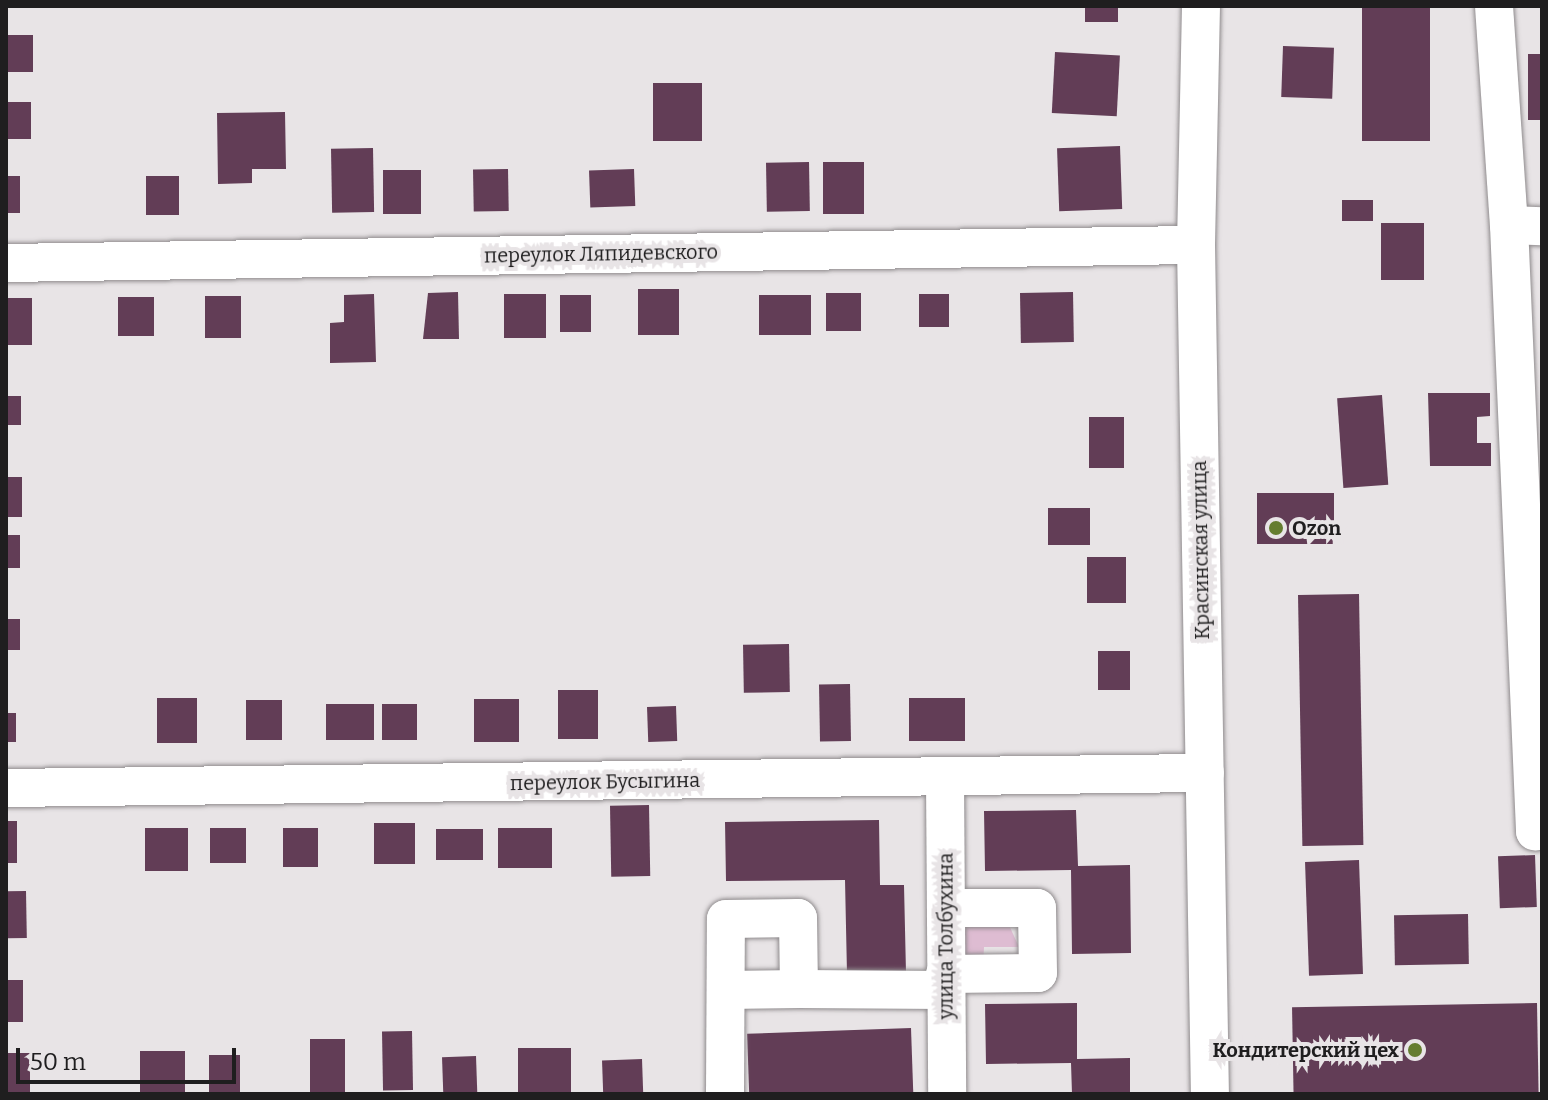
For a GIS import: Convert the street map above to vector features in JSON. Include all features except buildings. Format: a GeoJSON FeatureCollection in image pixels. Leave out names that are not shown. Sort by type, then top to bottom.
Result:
{"type":"FeatureCollection","features":[{"type":"Feature","properties":{"kind":"street","name":"Красинская улица"},"geometry":{"type":"LineString","coordinates":[[1201,6],[1196,245],[1210,1094]]}},
{"type":"Feature","properties":{"kind":"street"},"geometry":{"type":"LineString","coordinates":[[1494,6],[1526,225],[1538,831]]}},
{"type":"Feature","properties":{"kind":"street","name":"переулок Ляпидевского"},"geometry":{"type":"LineString","coordinates":[[6,263],[1196,245]]}},
{"type":"Feature","properties":{"kind":"street","name":"переулок Бусыгина"},"geometry":{"type":"LineString","coordinates":[[6,788],[1205,773]]}},
{"type":"Feature","properties":{"kind":"street","name":"улица Толбухина"},"geometry":{"type":"LineString","coordinates":[[945,778],[947,1094]]}},
{"type":"Feature","properties":{"kind":"street"},"geometry":{"type":"LineString","coordinates":[[726,990],[945,982],[1038,973],[1037,908],[946,908]]}},
{"type":"Feature","properties":{"kind":"street"},"geometry":{"type":"LineString","coordinates":[[725,1094],[726,919],[798,918],[799,989]]}},
{"type":"Feature","properties":{"kind":"shaded area"},"geometry":{"type":"Polygon","coordinates":[[[968,922],[1008,923],[1019,947],[984,947],[983,967],[963,958],[962,930],[968,922]]]}},
{"type":"Feature","properties":{"kind":"place","name":"Ozon"},"geometry":{"type":"Point","coordinates":[1276,528]}},
{"type":"Feature","properties":{"kind":"place","name":"Кондитерский цех"},"geometry":{"type":"Point","coordinates":[1415,1050]}}]}
